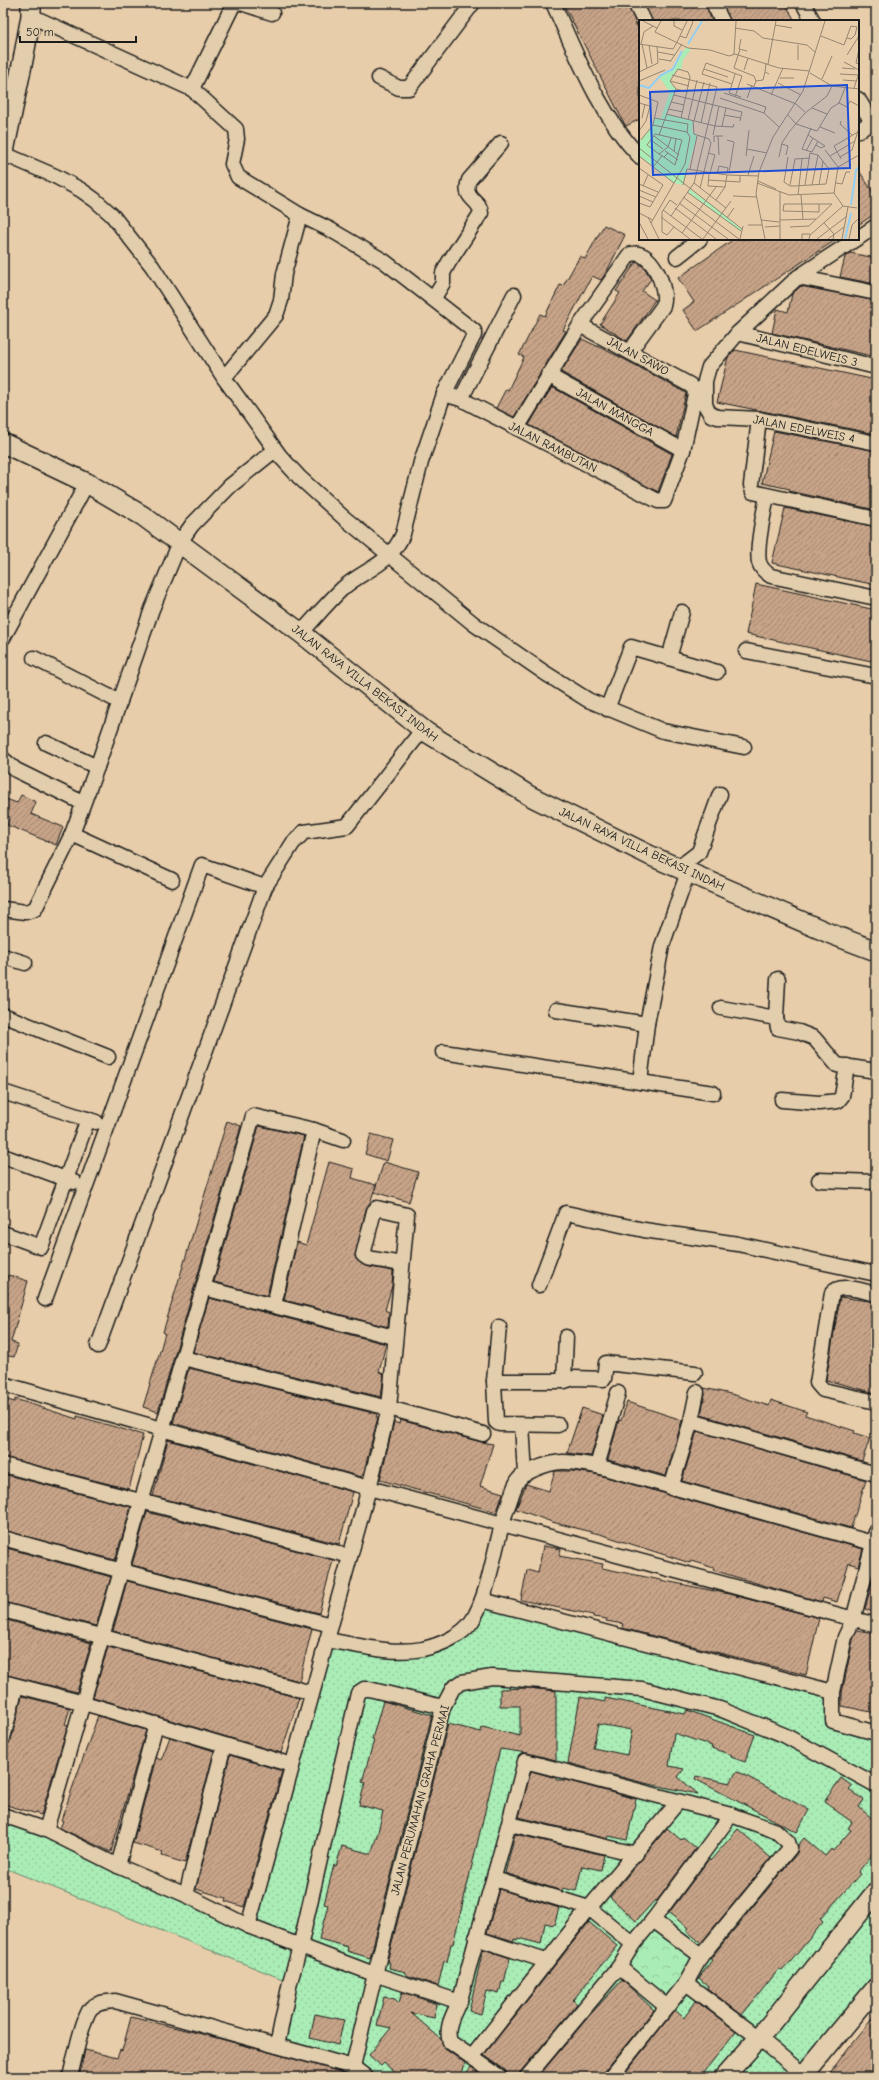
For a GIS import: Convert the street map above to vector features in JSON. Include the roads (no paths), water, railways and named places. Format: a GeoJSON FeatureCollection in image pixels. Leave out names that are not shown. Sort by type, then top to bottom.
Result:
{"type":"FeatureCollection","features":[{"type":"Feature","properties":{"kind":"main road"},"geometry":{"type":"LineString","coordinates":[[4,155],[31,9]]}},
{"type":"Feature","properties":{"kind":"main road","name":"JALAN RAYA VILLA BEKASI INDAH"},"geometry":{"type":"LineString","coordinates":[[3,443],[116,498],[180,542],[301,633],[423,729],[530,796],[683,870],[830,934],[876,951]]}},
{"type":"Feature","properties":{"kind":"main road"},"geometry":{"type":"LineString","coordinates":[[724,2077],[760,2038],[876,1892]]}},
{"type":"Feature","properties":{"kind":"main road"},"geometry":{"type":"LineString","coordinates":[[803,2076],[876,1988]]}},
{"type":"Feature","properties":{"kind":"street"},"geometry":{"type":"LineString","coordinates":[[192,88],[234,3]]}},
{"type":"Feature","properties":{"kind":"street"},"geometry":{"type":"LineString","coordinates":[[241,3],[272,13]]}},
{"type":"Feature","properties":{"kind":"street"},"geometry":{"type":"LineString","coordinates":[[379,78],[399,88],[409,88],[473,3]]}},
{"type":"Feature","properties":{"kind":"street"},"geometry":{"type":"LineString","coordinates":[[552,3],[602,106],[622,137],[639,156]]}},
{"type":"Feature","properties":{"kind":"street"},"geometry":{"type":"LineString","coordinates":[[635,3],[644,20]]}},
{"type":"Feature","properties":{"kind":"street"},"geometry":{"type":"LineString","coordinates":[[713,3],[722,20]]}},
{"type":"Feature","properties":{"kind":"street"},"geometry":{"type":"LineString","coordinates":[[803,3],[812,20]]}},
{"type":"Feature","properties":{"kind":"street"},"geometry":{"type":"LineString","coordinates":[[31,9],[45,20],[192,88],[236,129],[237,139],[232,164],[238,177],[300,215],[331,230],[384,261],[434,298],[475,332],[444,394],[421,462],[403,534],[390,557],[344,588],[301,633]]}},
{"type":"Feature","properties":{"kind":"street"},"geometry":{"type":"LineString","coordinates":[[859,100],[874,123],[859,130]]}},
{"type":"Feature","properties":{"kind":"street"},"geometry":{"type":"LineString","coordinates":[[434,298],[443,283],[443,274],[449,262],[481,213],[480,208],[468,195],[466,188],[469,180],[501,143]]}},
{"type":"Feature","properties":{"kind":"street"},"geometry":{"type":"LineString","coordinates":[[4,155],[55,176],[81,190],[112,215],[152,266],[224,378],[275,450],[299,477],[390,557],[474,624],[545,673],[588,700],[663,731],[744,747]]}},
{"type":"Feature","properties":{"kind":"street"},"geometry":{"type":"LineString","coordinates":[[224,378],[276,315],[279,307],[284,274],[300,215]]}},
{"type":"Feature","properties":{"kind":"street"},"geometry":{"type":"LineString","coordinates":[[859,237],[876,226]]}},
{"type":"Feature","properties":{"kind":"street"},"geometry":{"type":"LineString","coordinates":[[677,257],[699,240]]}},
{"type":"Feature","properties":{"kind":"street"},"geometry":{"type":"LineString","coordinates":[[738,332],[798,277],[854,240]]}},
{"type":"Feature","properties":{"kind":"street"},"geometry":{"type":"LineString","coordinates":[[517,428],[548,375],[580,325],[629,256],[640,254],[655,268],[664,286],[665,299],[663,306],[630,352]]}},
{"type":"Feature","properties":{"kind":"street"},"geometry":{"type":"LineString","coordinates":[[798,277],[876,293]]}},
{"type":"Feature","properties":{"kind":"street"},"geometry":{"type":"LineString","coordinates":[[461,399],[514,295]]}},
{"type":"Feature","properties":{"kind":"street","name":"JALAN SAWO"},"geometry":{"type":"LineString","coordinates":[[580,325],[690,384],[694,389],[695,394],[683,450]]}},
{"type":"Feature","properties":{"kind":"street","name":"JALAN EDELWEIS 4"},"geometry":{"type":"LineString","coordinates":[[738,332],[709,367],[705,381],[704,399],[708,412],[718,417],[759,419],[876,443]]}},
{"type":"Feature","properties":{"kind":"street","name":"JALAN EDELWEIS 3"},"geometry":{"type":"LineString","coordinates":[[738,332],[876,367]]}},
{"type":"Feature","properties":{"kind":"street","name":"JALAN MANGGA"},"geometry":{"type":"LineString","coordinates":[[548,375],[683,450]]}},
{"type":"Feature","properties":{"kind":"street","name":"JALAN RAMBUTAN"},"geometry":{"type":"LineString","coordinates":[[444,394],[461,399],[660,502],[665,500],[683,450]]}},
{"type":"Feature","properties":{"kind":"street"},"geometry":{"type":"LineString","coordinates":[[759,419],[751,488],[753,492],[767,497],[876,519]]}},
{"type":"Feature","properties":{"kind":"street"},"geometry":{"type":"LineString","coordinates":[[3,909],[26,912],[35,909],[72,834],[152,609],[180,542],[192,525],[230,486],[275,450]]}},
{"type":"Feature","properties":{"kind":"street"},"geometry":{"type":"LineString","coordinates":[[3,638],[87,483]]}},
{"type":"Feature","properties":{"kind":"street"},"geometry":{"type":"LineString","coordinates":[[767,497],[758,553],[760,564],[766,573],[771,576],[876,598]]}},
{"type":"Feature","properties":{"kind":"street"},"geometry":{"type":"LineString","coordinates":[[670,658],[682,612]]}},
{"type":"Feature","properties":{"kind":"street"},"geometry":{"type":"LineString","coordinates":[[607,709],[631,647],[718,672]]}},
{"type":"Feature","properties":{"kind":"street"},"geometry":{"type":"LineString","coordinates":[[746,651],[876,676]]}},
{"type":"Feature","properties":{"kind":"street"},"geometry":{"type":"LineString","coordinates":[[34,658],[120,702]]}},
{"type":"Feature","properties":{"kind":"street"},"geometry":{"type":"LineString","coordinates":[[98,1346],[265,887],[293,843],[304,832],[347,826],[423,729]]}},
{"type":"Feature","properties":{"kind":"street"},"geometry":{"type":"LineString","coordinates":[[46,743],[97,767]]}},
{"type":"Feature","properties":{"kind":"street"},"geometry":{"type":"LineString","coordinates":[[3,759],[16,770],[83,803]]}},
{"type":"Feature","properties":{"kind":"street"},"geometry":{"type":"LineString","coordinates":[[640,1082],[647,1024],[662,946],[683,870],[699,852],[720,794]]}},
{"type":"Feature","properties":{"kind":"street"},"geometry":{"type":"LineString","coordinates":[[72,834],[172,880]]}},
{"type":"Feature","properties":{"kind":"street"},"geometry":{"type":"LineString","coordinates":[[45,1299],[202,865],[265,887]]}},
{"type":"Feature","properties":{"kind":"street"},"geometry":{"type":"LineString","coordinates":[[3,956],[26,963]]}},
{"type":"Feature","properties":{"kind":"street"},"geometry":{"type":"LineString","coordinates":[[778,979],[776,1018],[778,1028],[808,1035],[820,1044],[837,1065],[876,1071]]}},
{"type":"Feature","properties":{"kind":"street"},"geometry":{"type":"LineString","coordinates":[[721,1008],[776,1018]]}},
{"type":"Feature","properties":{"kind":"street"},"geometry":{"type":"LineString","coordinates":[[556,1010],[647,1024]]}},
{"type":"Feature","properties":{"kind":"street"},"geometry":{"type":"LineString","coordinates":[[3,1015],[108,1057]]}},
{"type":"Feature","properties":{"kind":"street"},"geometry":{"type":"LineString","coordinates":[[443,1052],[713,1094]]}},
{"type":"Feature","properties":{"kind":"street"},"geometry":{"type":"LineString","coordinates":[[782,1100],[819,1103],[838,1101],[842,1096],[846,1066]]}},
{"type":"Feature","properties":{"kind":"street"},"geometry":{"type":"LineString","coordinates":[[3,1092],[108,1125]]}},
{"type":"Feature","properties":{"kind":"street"},"geometry":{"type":"LineString","coordinates":[[46,1830],[253,1116],[314,1130],[343,1140]]}},
{"type":"Feature","properties":{"kind":"street"},"geometry":{"type":"LineString","coordinates":[[3,1233],[41,1247],[88,1119]]}},
{"type":"Feature","properties":{"kind":"street"},"geometry":{"type":"LineString","coordinates":[[274,1305],[314,1130]]}},
{"type":"Feature","properties":{"kind":"street"},"geometry":{"type":"LineString","coordinates":[[3,1156],[85,1186]]}},
{"type":"Feature","properties":{"kind":"street"},"geometry":{"type":"LineString","coordinates":[[819,1180],[876,1182]]}},
{"type":"Feature","properties":{"kind":"street"},"geometry":{"type":"LineString","coordinates":[[539,1285],[566,1213],[644,1230],[738,1244],[876,1274]]}},
{"type":"Feature","properties":{"kind":"street"},"geometry":{"type":"LineString","coordinates":[[249,1927],[389,1408],[394,1337],[402,1264]]}},
{"type":"Feature","properties":{"kind":"street"},"geometry":{"type":"LineString","coordinates":[[204,1288],[394,1337]]}},
{"type":"Feature","properties":{"kind":"street"},"geometry":{"type":"LineString","coordinates":[[876,1294],[842,1288],[836,1289],[832,1293],[817,1384],[823,1390],[876,1402]]}},
{"type":"Feature","properties":{"kind":"street"},"geometry":{"type":"LineString","coordinates":[[499,1327],[494,1381],[496,1422],[499,1424],[558,1425]]}},
{"type":"Feature","properties":{"kind":"street"},"geometry":{"type":"LineString","coordinates":[[564,1381],[566,1337]]}},
{"type":"Feature","properties":{"kind":"street"},"geometry":{"type":"LineString","coordinates":[[183,1358],[389,1408],[483,1434]]}},
{"type":"Feature","properties":{"kind":"street"},"geometry":{"type":"LineString","coordinates":[[494,1381],[564,1381],[574,1378],[604,1379],[606,1363],[695,1373]]}},
{"type":"Feature","properties":{"kind":"street"},"geometry":{"type":"LineString","coordinates":[[3,1384],[368,1488],[876,1625]]}},
{"type":"Feature","properties":{"kind":"street"},"geometry":{"type":"LineString","coordinates":[[671,1488],[691,1421],[697,1392]]}},
{"type":"Feature","properties":{"kind":"street"},"geometry":{"type":"LineString","coordinates":[[597,1466],[618,1393]]}},
{"type":"Feature","properties":{"kind":"street"},"geometry":{"type":"LineString","coordinates":[[691,1421],[876,1474]]}},
{"type":"Feature","properties":{"kind":"street"},"geometry":{"type":"LineString","coordinates":[[522,1425],[525,1474]]}},
{"type":"Feature","properties":{"kind":"street"},"geometry":{"type":"LineString","coordinates":[[327,1640],[378,1649],[400,1651],[422,1649],[441,1643],[465,1629],[482,1600],[501,1523],[518,1479],[525,1474],[548,1464],[563,1461],[597,1466],[671,1488],[875,1540],[854,1620],[845,1637],[833,1692],[833,1721],[876,1733]]}},
{"type":"Feature","properties":{"kind":"street"},"geometry":{"type":"LineString","coordinates":[[3,1465],[142,1503],[350,1556]]}},
{"type":"Feature","properties":{"kind":"street"},"geometry":{"type":"LineString","coordinates":[[3,1538],[122,1571],[331,1625]]}},
{"type":"Feature","properties":{"kind":"street"},"geometry":{"type":"LineString","coordinates":[[482,1600],[833,1692]]}},
{"type":"Feature","properties":{"kind":"street"},"geometry":{"type":"LineString","coordinates":[[3,1610],[312,1693]]}},
{"type":"Feature","properties":{"kind":"street","name":"JALAN PERUMAHAN GRAHA PERMAI"},"geometry":{"type":"LineString","coordinates":[[353,2067],[374,1974],[410,1842],[443,1707],[453,1688],[462,1682],[492,1677],[642,1689],[720,1709],[784,1735],[876,1785]]}},
{"type":"Feature","properties":{"kind":"street"},"geometry":{"type":"LineString","coordinates":[[3,1738],[10,1684],[84,1702],[292,1765]]}},
{"type":"Feature","properties":{"kind":"street"},"geometry":{"type":"LineString","coordinates":[[277,2046],[290,1982],[358,1693],[364,1689],[369,1689],[443,1707]]}},
{"type":"Feature","properties":{"kind":"street"},"geometry":{"type":"LineString","coordinates":[[118,1866],[156,1724]]}},
{"type":"Feature","properties":{"kind":"street"},"geometry":{"type":"LineString","coordinates":[[186,1895],[224,1744]]}},
{"type":"Feature","properties":{"kind":"street"},"geometry":{"type":"LineString","coordinates":[[500,2077],[449,2039],[448,2024],[460,2002],[476,1938],[510,1824],[524,1761],[731,1815],[776,1831],[788,1842],[790,1848],[701,1956],[686,1983],[611,2077]]}},
{"type":"Feature","properties":{"kind":"street"},"geometry":{"type":"LineString","coordinates":[[472,2057],[546,1961],[678,1802]]}},
{"type":"Feature","properties":{"kind":"street"},"geometry":{"type":"LineString","coordinates":[[3,1814],[46,1830],[118,1866],[186,1895],[249,1927],[374,1974],[460,2002]]}},
{"type":"Feature","properties":{"kind":"street"},"geometry":{"type":"LineString","coordinates":[[527,2077],[619,1967],[633,1944],[653,1920],[731,1815]]}},
{"type":"Feature","properties":{"kind":"street"},"geometry":{"type":"LineString","coordinates":[[510,1824],[636,1854]]}},
{"type":"Feature","properties":{"kind":"street"},"geometry":{"type":"LineString","coordinates":[[494,1879],[589,1908],[633,1944]]}},
{"type":"Feature","properties":{"kind":"street"},"geometry":{"type":"LineString","coordinates":[[653,1920],[701,1956]]}},
{"type":"Feature","properties":{"kind":"street"},"geometry":{"type":"LineString","coordinates":[[476,1938],[546,1961]]}},
{"type":"Feature","properties":{"kind":"street"},"geometry":{"type":"LineString","coordinates":[[619,1967],[667,2007]]}},
{"type":"Feature","properties":{"kind":"street"},"geometry":{"type":"LineString","coordinates":[[686,1983],[760,2038],[803,2076]]}},
{"type":"Feature","properties":{"kind":"street"},"geometry":{"type":"LineString","coordinates":[[70,2077],[86,2017],[92,2008],[101,2002],[114,2001],[353,2067],[366,2077]]}}]}
